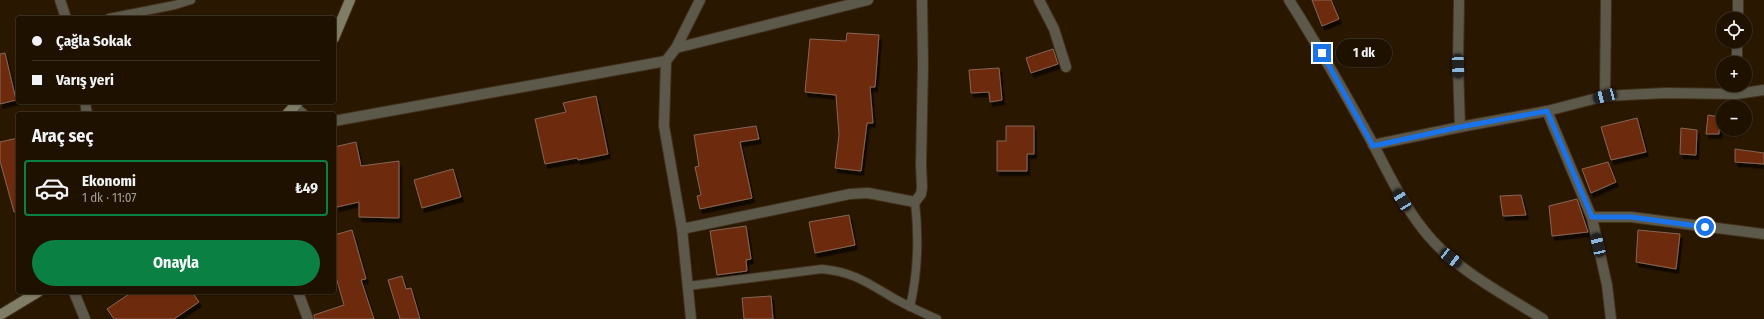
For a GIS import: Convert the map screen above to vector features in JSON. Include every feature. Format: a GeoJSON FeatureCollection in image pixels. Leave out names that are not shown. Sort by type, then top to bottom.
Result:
{"type":"FeatureCollection","features":[{"type":"Feature","properties":{"kind":"street"},"geometry":{"type":"LineString","coordinates":[[60,0],[65,16]]}},
{"type":"Feature","properties":{"kind":"street"},"geometry":{"type":"LineString","coordinates":[[336,33],[350,0]]}},
{"type":"Feature","properties":{"kind":"street"},"geometry":{"type":"LineString","coordinates":[[691,319],[682,230],[664,126],[666,61],[676,48],[700,0]]}},
{"type":"Feature","properties":{"kind":"street"},"geometry":{"type":"LineString","coordinates":[[676,48],[868,0]]}},
{"type":"Feature","properties":{"kind":"street"},"geometry":{"type":"LineString","coordinates":[[682,230],[850,194],[868,193],[915,202],[922,187],[922,0]]}},
{"type":"Feature","properties":{"kind":"street"},"geometry":{"type":"LineString","coordinates":[[1039,0],[1054,29],[1066,67]]}},
{"type":"Feature","properties":{"kind":"street"},"geometry":{"type":"LineString","coordinates":[[1289,0],[1314,40],[1408,209],[1433,240],[1451,258],[1470,273],[1543,319]]}},
{"type":"Feature","properties":{"kind":"street"},"geometry":{"type":"LineString","coordinates":[[1459,0],[1458,66],[1460,127]]}},
{"type":"Feature","properties":{"kind":"street"},"geometry":{"type":"LineString","coordinates":[[1605,96],[1606,0]]}},
{"type":"Feature","properties":{"kind":"street"},"geometry":{"type":"LineString","coordinates":[[1738,0],[1738,12]]}},
{"type":"Feature","properties":{"kind":"street"},"geometry":{"type":"LineString","coordinates":[[336,121],[666,61]]}},
{"type":"Feature","properties":{"kind":"street"},"geometry":{"type":"LineString","coordinates":[[1752,90],[1764,90]]}},
{"type":"Feature","properties":{"kind":"street"},"geometry":{"type":"LineString","coordinates":[[1373,146],[1460,127],[1547,111],[1605,96],[1716,91]]}},
{"type":"Feature","properties":{"kind":"street"},"geometry":{"type":"LineString","coordinates":[[1547,111],[1592,217],[1607,285],[1611,319]]}},
{"type":"Feature","properties":{"kind":"street"},"geometry":{"type":"LineString","coordinates":[[1592,217],[1631,217],[1764,234]]}},
{"type":"Feature","properties":{"kind":"street"},"geometry":{"type":"LineString","coordinates":[[0,315],[35,294]]}},
{"type":"Feature","properties":{"kind":"street"},"geometry":{"type":"LineString","coordinates":[[75,294],[85,319]]}},
{"type":"Feature","properties":{"kind":"street"},"geometry":{"type":"LineString","coordinates":[[299,294],[308,319]]}},
{"type":"Feature","properties":{"kind":"lane"},"geometry":{"type":"LineString","coordinates":[[121,16],[175,6],[191,0]]}},
{"type":"Feature","properties":{"kind":"lane"},"geometry":{"type":"LineString","coordinates":[[910,307],[914,288],[918,232],[915,202]]}},
{"type":"Feature","properties":{"kind":"lane"},"geometry":{"type":"LineString","coordinates":[[688,286],[822,269],[857,276],[910,307],[937,319]]}},
{"type":"Feature","properties":{"kind":"building"},"geometry":{"type":"Polygon","coordinates":[[[1312,0],[1331,0],[1339,19],[1322,26],[1312,0]]]}},
{"type":"Feature","properties":{"kind":"building"},"geometry":{"type":"Polygon","coordinates":[[[847,33],[879,35],[875,87],[870,87],[873,123],[867,123],[861,171],[835,168],[839,135],[836,95],[805,92],[810,39],[846,41],[847,33]]]}},
{"type":"Feature","properties":{"kind":"building"},"geometry":{"type":"Polygon","coordinates":[[[1053,49],[1058,64],[1031,73],[1026,58],[1053,49]]]}},
{"type":"Feature","properties":{"kind":"building"},"geometry":{"type":"Polygon","coordinates":[[[5,53],[16,100],[0,104],[0,54],[5,53]]]}},
{"type":"Feature","properties":{"kind":"building"},"geometry":{"type":"Polygon","coordinates":[[[999,68],[1002,100],[990,102],[989,92],[971,93],[969,70],[999,68]]]}},
{"type":"Feature","properties":{"kind":"building"},"geometry":{"type":"Polygon","coordinates":[[[596,96],[608,154],[578,160],[577,158],[545,164],[535,119],[566,112],[563,103],[596,96]]]}},
{"type":"Feature","properties":{"kind":"building"},"geometry":{"type":"Polygon","coordinates":[[[1708,115],[1716,116],[1716,134],[1706,134],[1708,115]]]}},
{"type":"Feature","properties":{"kind":"building"},"geometry":{"type":"Polygon","coordinates":[[[1637,118],[1646,152],[1611,160],[1601,127],[1637,118]]]}},
{"type":"Feature","properties":{"kind":"building"},"geometry":{"type":"Polygon","coordinates":[[[756,126],[759,139],[740,142],[752,198],[700,209],[697,196],[701,195],[695,167],[699,166],[694,135],[756,126]]]}},
{"type":"Feature","properties":{"kind":"building"},"geometry":{"type":"Polygon","coordinates":[[[1006,126],[1034,126],[1034,154],[1027,154],[1027,171],[997,171],[997,141],[1006,141],[1006,126]]]}},
{"type":"Feature","properties":{"kind":"building"},"geometry":{"type":"Polygon","coordinates":[[[1681,128],[1697,130],[1696,155],[1680,154],[1681,128]]]}},
{"type":"Feature","properties":{"kind":"building"},"geometry":{"type":"Polygon","coordinates":[[[16,138],[16,212],[14,212],[0,161],[0,142],[16,138]]]}},
{"type":"Feature","properties":{"kind":"building"},"geometry":{"type":"Polygon","coordinates":[[[356,142],[361,166],[399,161],[399,218],[359,217],[359,202],[337,207],[336,147],[356,142]]]}},
{"type":"Feature","properties":{"kind":"building"},"geometry":{"type":"Polygon","coordinates":[[[1735,149],[1764,153],[1764,164],[1735,162],[1735,149]]]}},
{"type":"Feature","properties":{"kind":"building"},"geometry":{"type":"Polygon","coordinates":[[[1608,162],[1616,182],[1591,193],[1582,169],[1608,162]]]}},
{"type":"Feature","properties":{"kind":"building"},"geometry":{"type":"Polygon","coordinates":[[[453,169],[461,197],[422,208],[414,180],[453,169]]]}},
{"type":"Feature","properties":{"kind":"building"},"geometry":{"type":"Polygon","coordinates":[[[1521,195],[1526,215],[1503,216],[1500,196],[1521,195]]]}},
{"type":"Feature","properties":{"kind":"building"},"geometry":{"type":"Polygon","coordinates":[[[1577,199],[1588,232],[1552,236],[1549,206],[1577,199]]]}},
{"type":"Feature","properties":{"kind":"building"},"geometry":{"type":"Polygon","coordinates":[[[849,215],[855,245],[815,253],[809,222],[849,215]]]}},
{"type":"Feature","properties":{"kind":"building"},"geometry":{"type":"Polygon","coordinates":[[[746,226],[751,259],[746,260],[747,271],[717,275],[710,231],[746,226]]]}},
{"type":"Feature","properties":{"kind":"building"},"geometry":{"type":"Polygon","coordinates":[[[352,230],[366,279],[361,280],[374,319],[314,319],[314,315],[344,305],[336,277],[336,234],[352,230]]]}},
{"type":"Feature","properties":{"kind":"building"},"geometry":{"type":"Polygon","coordinates":[[[1638,230],[1680,234],[1676,269],[1636,262],[1638,230]]]}},
{"type":"Feature","properties":{"kind":"building"},"geometry":{"type":"Polygon","coordinates":[[[402,276],[406,289],[411,288],[420,319],[400,319],[388,280],[402,276]]]}},
{"type":"Feature","properties":{"kind":"building"},"geometry":{"type":"Polygon","coordinates":[[[129,294],[193,294],[199,302],[174,319],[114,319],[107,309],[129,294]]]}},
{"type":"Feature","properties":{"kind":"building"},"geometry":{"type":"Polygon","coordinates":[[[771,296],[773,319],[744,319],[742,298],[771,296]]]}},
{"type":"Feature","properties":{"kind":"route"},"geometry":{"type":"LineString","coordinates":[[1322,53],[1373,146],[1460,127],[1547,111],[1575,181],[1592,217],[1631,217],[1705,227]]}}]}
